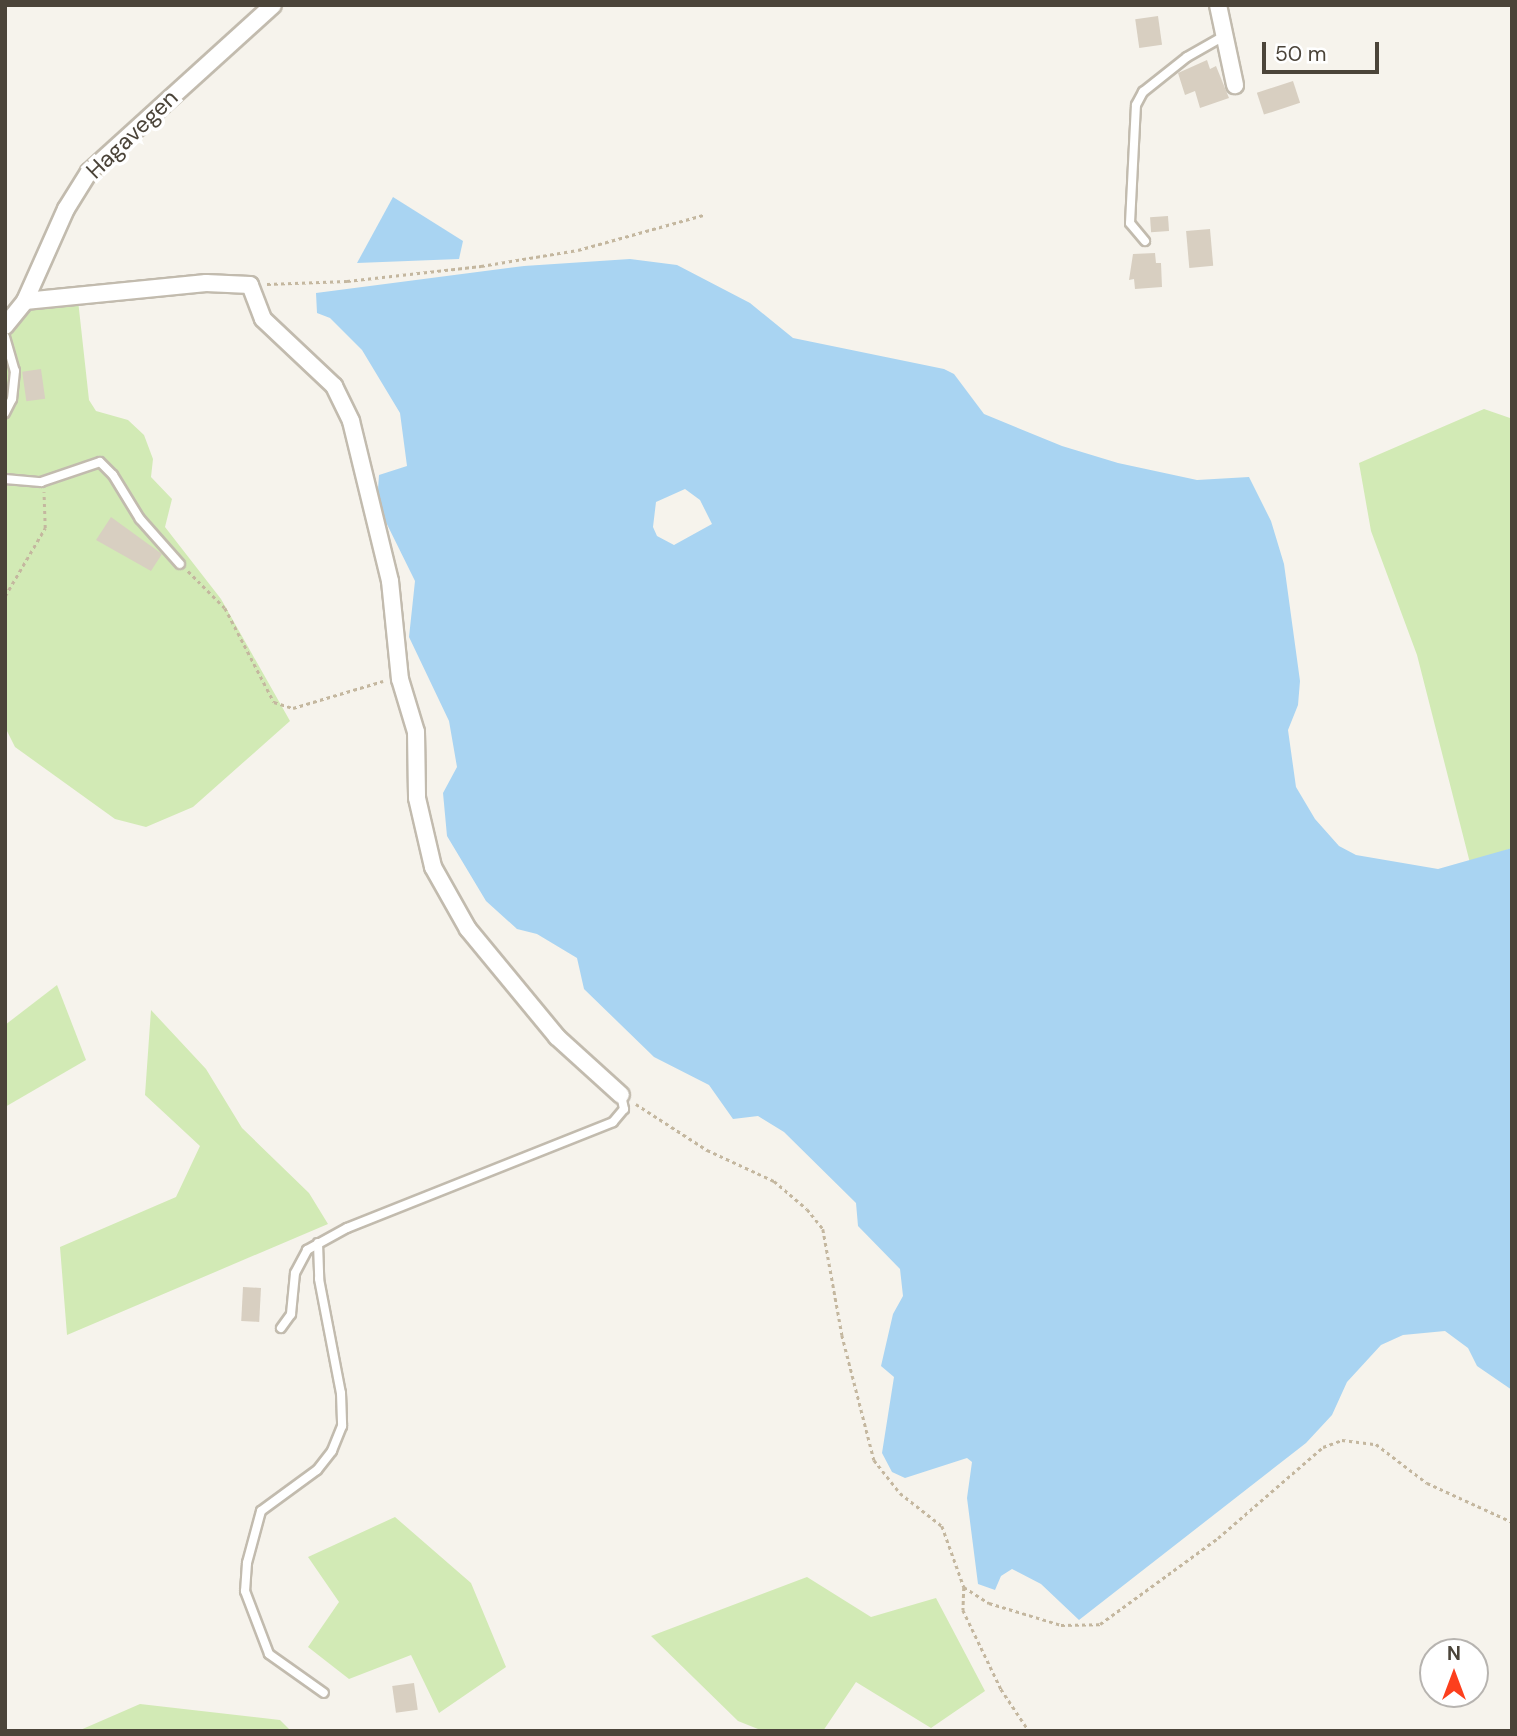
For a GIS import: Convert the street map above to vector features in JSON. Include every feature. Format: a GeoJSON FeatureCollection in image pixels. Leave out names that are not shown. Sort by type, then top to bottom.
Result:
{"type":"FeatureCollection","features":[{"type":"Feature","properties":{"kind":"street","name":"Hagavegen"},"geometry":{"type":"LineString","coordinates":[[5,326],[25,301],[66,209],[89,172],[274,5]]}},
{"type":"Feature","properties":{"kind":"street"},"geometry":{"type":"LineString","coordinates":[[1218,5],[1235,85]]}},
{"type":"Feature","properties":{"kind":"street"},"geometry":{"type":"LineString","coordinates":[[25,301],[206,283],[250,285],[263,319],[334,386],[351,421],[390,582],[400,679],[416,732],[422,831],[446,896],[468,929],[557,1037],[621,1095]]}},
{"type":"Feature","properties":{"kind":"lane"},"geometry":{"type":"LineString","coordinates":[[1145,241],[1130,223],[1136,105],[1143,92],[1187,57],[1224,36]]}},
{"type":"Feature","properties":{"kind":"lane"},"geometry":{"type":"LineString","coordinates":[[5,337],[13,353],[15,388],[5,413]]}},
{"type":"Feature","properties":{"kind":"lane"},"geometry":{"type":"LineString","coordinates":[[5,479],[41,482],[100,462],[113,475],[140,519],[180,564]]}},
{"type":"Feature","properties":{"kind":"lane"},"geometry":{"type":"LineString","coordinates":[[281,1328],[291,1314],[298,1265],[318,1243],[613,1122],[624,1109],[621,1095]]}},
{"type":"Feature","properties":{"kind":"lane"},"geometry":{"type":"LineString","coordinates":[[318,1243],[319,1279],[341,1393],[342,1426],[332,1451],[317,1470],[261,1511],[245,1580],[246,1599],[269,1654],[324,1693]]}},
{"type":"Feature","properties":{"kind":"path"},"geometry":{"type":"LineString","coordinates":[[250,285],[347,281],[481,266],[578,250],[703,215]]}},
{"type":"Feature","properties":{"kind":"path"},"geometry":{"type":"LineString","coordinates":[[5,596],[46,528],[41,482]]}},
{"type":"Feature","properties":{"kind":"path"},"geometry":{"type":"LineString","coordinates":[[180,564],[225,608],[270,696],[285,707],[400,679]]}},
{"type":"Feature","properties":{"kind":"path"},"geometry":{"type":"LineString","coordinates":[[621,1095],[708,1150],[774,1181],[807,1209],[823,1229],[842,1335],[874,1460],[900,1493],[942,1526],[964,1587],[963,1610],[1001,1689],[1029,1731]]}},
{"type":"Feature","properties":{"kind":"path"},"geometry":{"type":"LineString","coordinates":[[964,1587],[989,1604],[1022,1610],[1061,1626],[1100,1624],[1218,1538],[1323,1447],[1342,1440],[1376,1444],[1427,1483],[1512,1522]]}},
{"type":"Feature","properties":{"kind":"green space"},"geometry":{"type":"Polygon","coordinates":[[[77,291],[89,400],[96,411],[128,420],[144,435],[153,459],[151,477],[172,499],[165,527],[221,599],[290,721],[193,807],[146,827],[115,819],[15,747],[5,727],[5,309],[16,297],[77,291]]]}},
{"type":"Feature","properties":{"kind":"green space"},"geometry":{"type":"Polygon","coordinates":[[[1484,409],[1510,418],[1512,433],[1512,848],[1470,863],[1417,655],[1371,531],[1359,463],[1484,409]]]}},
{"type":"Feature","properties":{"kind":"green space"},"geometry":{"type":"Polygon","coordinates":[[[57,985],[86,1060],[5,1107],[5,1025],[57,985]]]}},
{"type":"Feature","properties":{"kind":"green space"},"geometry":{"type":"Polygon","coordinates":[[[151,1010],[206,1069],[242,1128],[309,1193],[328,1224],[67,1335],[60,1247],[176,1197],[200,1146],[145,1095],[151,1010]]]}},
{"type":"Feature","properties":{"kind":"green space"},"geometry":{"type":"Polygon","coordinates":[[[395,1517],[471,1583],[506,1667],[439,1713],[411,1655],[349,1679],[308,1647],[339,1602],[308,1557],[395,1517]]]}},
{"type":"Feature","properties":{"kind":"green space"},"geometry":{"type":"Polygon","coordinates":[[[807,1577],[871,1617],[936,1598],[985,1691],[931,1728],[856,1682],[823,1731],[763,1731],[738,1721],[651,1636],[807,1577]]]}},
{"type":"Feature","properties":{"kind":"green space"},"geometry":{"type":"Polygon","coordinates":[[[140,1704],[280,1720],[291,1731],[78,1731],[140,1704]]]}},
{"type":"Feature","properties":{"kind":"water"},"geometry":{"type":"Polygon","coordinates":[[[393,197],[463,241],[459,259],[357,263],[393,197]]]}},
{"type":"Feature","properties":{"kind":"water"},"geometry":{"type":"Polygon","coordinates":[[[630,259],[677,265],[750,303],[793,338],[944,369],[954,374],[984,414],[1062,446],[1118,463],[1197,480],[1249,477],[1271,521],[1284,564],[1300,681],[1298,705],[1288,730],[1296,787],[1315,819],[1339,846],[1356,855],[1438,869],[1512,848],[1512,1390],[1477,1366],[1468,1348],[1445,1331],[1403,1335],[1381,1345],[1347,1382],[1332,1415],[1306,1443],[1079,1620],[1041,1584],[1012,1569],[1001,1576],[995,1590],[978,1584],[967,1498],[972,1462],[967,1458],[905,1478],[892,1472],[882,1453],[894,1377],[881,1366],[893,1314],[903,1296],[900,1269],[858,1226],[856,1203],[784,1132],[758,1116],[733,1119],[709,1085],[654,1057],[584,989],[577,958],[537,934],[517,929],[486,901],[447,836],[443,793],[457,767],[449,721],[409,637],[415,581],[377,504],[379,475],[407,466],[400,413],[362,350],[330,318],[317,313],[316,293],[524,266],[630,259]],[[685,489],[656,502],[653,527],[657,536],[674,545],[712,524],[700,500],[685,489]]]}},
{"type":"Feature","properties":{"kind":"building"},"geometry":{"type":"Polygon","coordinates":[[[1158,16],[1162,45],[1139,48],[1135,19],[1158,16]]]}},
{"type":"Feature","properties":{"kind":"building"},"geometry":{"type":"Polygon","coordinates":[[[1207,60],[1210,69],[1216,66],[1229,98],[1200,108],[1195,91],[1185,95],[1178,73],[1207,60]]]}},
{"type":"Feature","properties":{"kind":"building"},"geometry":{"type":"Polygon","coordinates":[[[1293,81],[1300,103],[1264,115],[1257,93],[1293,81]]]}},
{"type":"Feature","properties":{"kind":"building"},"geometry":{"type":"Polygon","coordinates":[[[1168,216],[1169,231],[1151,232],[1150,217],[1168,216]]]}},
{"type":"Feature","properties":{"kind":"building"},"geometry":{"type":"Polygon","coordinates":[[[1210,229],[1213,266],[1189,268],[1186,231],[1210,229]]]}},
{"type":"Feature","properties":{"kind":"building"},"geometry":{"type":"Polygon","coordinates":[[[1155,253],[1156,263],[1161,263],[1162,287],[1135,289],[1134,279],[1129,280],[1133,254],[1155,253]]]}},
{"type":"Feature","properties":{"kind":"building"},"geometry":{"type":"Polygon","coordinates":[[[41,369],[45,399],[26,401],[22,372],[41,369]]]}},
{"type":"Feature","properties":{"kind":"building"},"geometry":{"type":"Polygon","coordinates":[[[111,517],[162,554],[151,571],[96,540],[111,517]]]}},
{"type":"Feature","properties":{"kind":"building"},"geometry":{"type":"Polygon","coordinates":[[[243,1287],[261,1288],[259,1322],[241,1321],[243,1287]]]}},
{"type":"Feature","properties":{"kind":"building"},"geometry":{"type":"Polygon","coordinates":[[[414,1683],[418,1710],[396,1713],[392,1686],[414,1683]]]}}]}
